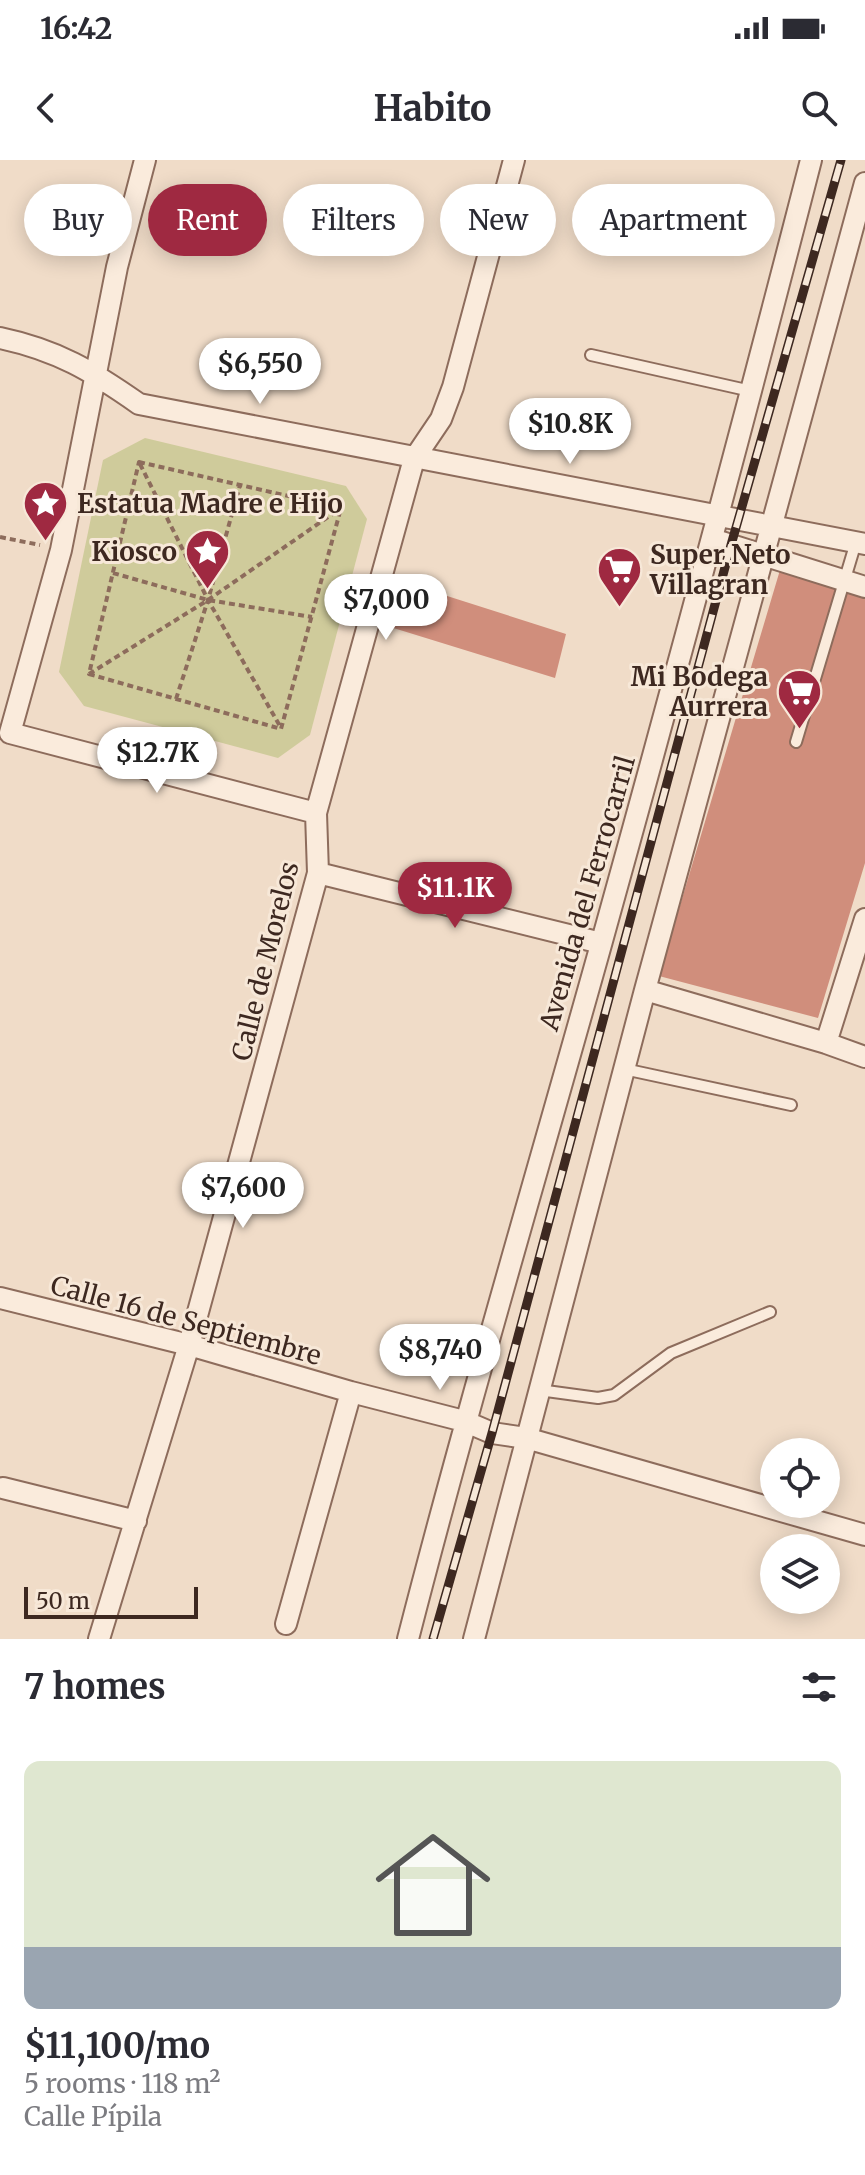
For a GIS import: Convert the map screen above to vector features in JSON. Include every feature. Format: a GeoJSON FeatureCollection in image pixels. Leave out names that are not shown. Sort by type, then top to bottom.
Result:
{"type":"FeatureCollection","features":[{"type":"Feature","properties":{"kind":"street"},"geometry":{"type":"LineString","coordinates":[[145,160],[117,267],[61,550],[5,738],[316,813]]}},
{"type":"Feature","properties":{"kind":"street","name":"Calle de Morelos"},"geometry":{"type":"LineString","coordinates":[[99,1639],[189,1345],[318,873],[316,813],[414,459],[441,419],[453,387],[514,160]]}},
{"type":"Feature","properties":{"kind":"street","name":"Avenida del Ferrocarril"},"geometry":{"type":"LineString","coordinates":[[408,1639],[464,1421],[601,943],[712,539],[811,160]]}},
{"type":"Feature","properties":{"kind":"street"},"geometry":{"type":"LineString","coordinates":[[474,1639],[645,990],[865,183]]}},
{"type":"Feature","properties":{"kind":"street"},"geometry":{"type":"LineString","coordinates":[[0,338],[32,344],[70,359],[139,404],[861,543]]}},
{"type":"Feature","properties":{"kind":"street"},"geometry":{"type":"LineString","coordinates":[[712,539],[865,587]]}},
{"type":"Feature","properties":{"kind":"street"},"geometry":{"type":"LineString","coordinates":[[318,873],[601,943]]}},
{"type":"Feature","properties":{"kind":"street"},"geometry":{"type":"LineString","coordinates":[[826,1043],[865,919]]}},
{"type":"Feature","properties":{"kind":"street"},"geometry":{"type":"LineString","coordinates":[[645,990],[865,1057]]}},
{"type":"Feature","properties":{"kind":"street","name":"Calle 16 de Septiembre"},"geometry":{"type":"LineString","coordinates":[[0,1298],[189,1345],[464,1421],[508,1438],[526,1438],[865,1535]]}},
{"type":"Feature","properties":{"kind":"street"},"geometry":{"type":"LineString","coordinates":[[286,1624],[351,1392]]}},
{"type":"Feature","properties":{"kind":"street"},"geometry":{"type":"LineString","coordinates":[[3,1488],[136,1521]]}},
{"type":"Feature","properties":{"kind":"lane"},"geometry":{"type":"LineString","coordinates":[[591,355],[751,391]]}},
{"type":"Feature","properties":{"kind":"lane"},"geometry":{"type":"LineString","coordinates":[[796,742],[845,580],[861,543]]}},
{"type":"Feature","properties":{"kind":"lane"},"geometry":{"type":"LineString","coordinates":[[624,1069],[791,1105]]}},
{"type":"Feature","properties":{"kind":"lane"},"geometry":{"type":"LineString","coordinates":[[539,1390],[598,1398],[614,1395],[671,1353],[770,1312]]}},
{"type":"Feature","properties":{"kind":"path"},"geometry":{"type":"LineString","coordinates":[[139,462],[341,508]]}},
{"type":"Feature","properties":{"kind":"path"},"geometry":{"type":"LineString","coordinates":[[89,674],[139,462]]}},
{"type":"Feature","properties":{"kind":"path"},"geometry":{"type":"LineString","coordinates":[[139,462],[208,600],[281,729]]}},
{"type":"Feature","properties":{"kind":"path"},"geometry":{"type":"LineString","coordinates":[[176,699],[240,485]]}},
{"type":"Feature","properties":{"kind":"path"},"geometry":{"type":"LineString","coordinates":[[89,674],[208,600],[341,508]]}},
{"type":"Feature","properties":{"kind":"path"},"geometry":{"type":"LineString","coordinates":[[281,729],[341,508]]}},
{"type":"Feature","properties":{"kind":"path"},"geometry":{"type":"LineString","coordinates":[[0,537],[61,550]]}},
{"type":"Feature","properties":{"kind":"path"},"geometry":{"type":"LineString","coordinates":[[113,573],[208,600],[312,617]]}},
{"type":"Feature","properties":{"kind":"path"},"geometry":{"type":"LineString","coordinates":[[89,674],[281,729]]}},
{"type":"Feature","properties":{"kind":"shaded area"},"geometry":{"type":"Polygon","coordinates":[[[145,438],[346,486],[367,519],[310,735],[278,758],[84,706],[59,672],[103,460],[145,438]]]}},
{"type":"Feature","properties":{"kind":"building","name":"Mi Bodega Aurrera"},"geometry":{"type":"Polygon","coordinates":[[[780,570],[865,596],[865,863],[818,1018],[659,976],[780,570]]]}},
{"type":"Feature","properties":{"kind":"building"},"geometry":{"type":"Polygon","coordinates":[[[400,581],[566,634],[555,678],[387,626],[400,581]]]}},
{"type":"Feature","properties":{"kind":"railway"},"geometry":{"type":"LineString","coordinates":[[433,1639],[492,1433],[731,545],[841,160]]}},
{"type":"Feature","properties":{"kind":"place","name":"Estatua Madre e Hijo"},"geometry":{"type":"Point","coordinates":[46,542]}},
{"type":"Feature","properties":{"kind":"place","name":"Kiosco"},"geometry":{"type":"Point","coordinates":[208,590]}},
{"type":"Feature","properties":{"kind":"place","name":"Super Neto Villagran"},"geometry":{"type":"Point","coordinates":[619,608]}},
{"type":"Feature","properties":{"kind":"place","name":"Mi Bodega Aurrera"},"geometry":{"type":"Point","coordinates":[799,730]}}]}
